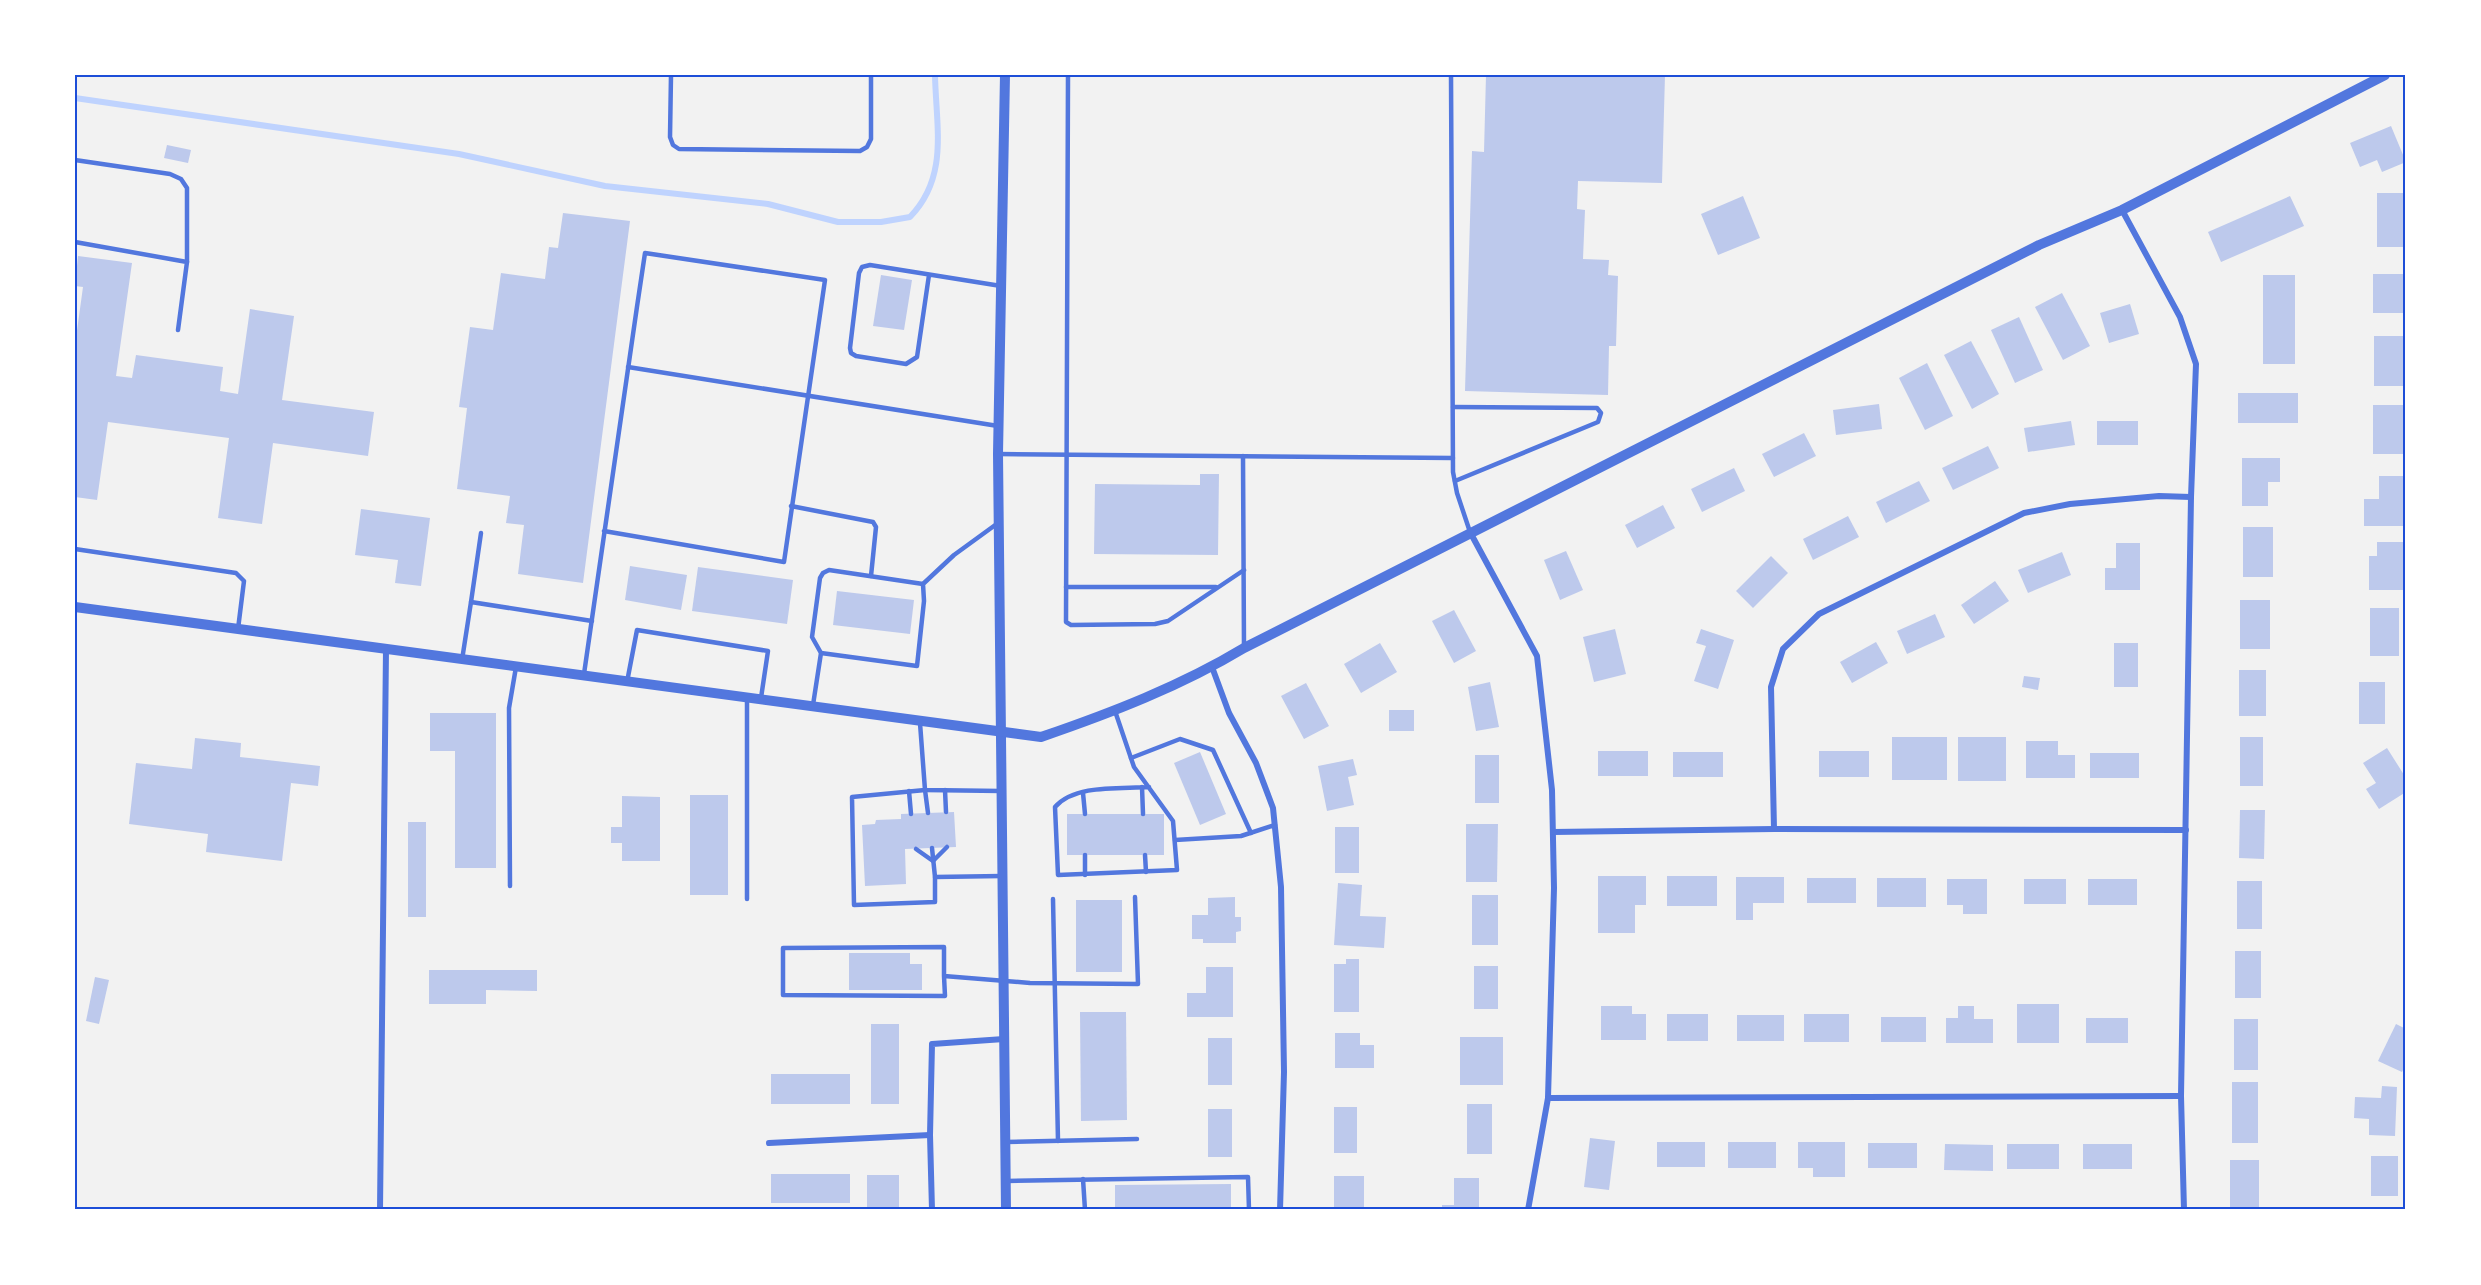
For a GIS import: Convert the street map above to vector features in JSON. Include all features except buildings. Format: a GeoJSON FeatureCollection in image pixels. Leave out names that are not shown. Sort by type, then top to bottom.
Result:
{"type":"FeatureCollection","features":[{"type":"Feature","properties":{"kind":"street"},"geometry":{"type":"LineString","coordinates":[[1005,75],[998,523],[1006,1210]]}},
{"type":"Feature","properties":{"kind":"street"},"geometry":{"type":"LineString","coordinates":[[75,607],[1000,734],[1041,737],[1115,711],[1212,667],[1244,648],[1470,532],[1567,486],[2039,245],[2122,210],[2385,75]]}},
{"type":"Feature","properties":{"kind":"street"},"geometry":{"type":"LineString","coordinates":[[2122,210],[2180,317],[2196,364],[2191,497],[2181,1096],[2184,1210]]}},
{"type":"Feature","properties":{"kind":"street"},"geometry":{"type":"LineString","coordinates":[[1774,829],[1771,687],[1783,649],[1819,614],[2024,513],[2070,504],[2159,496],[2191,497]]}},
{"type":"Feature","properties":{"kind":"street"},"geometry":{"type":"LineString","coordinates":[[1470,532],[1537,656],[1545,721],[1553,832],[1552,1017],[1548,1098],[1528,1210]]}},
{"type":"Feature","properties":{"kind":"street"},"geometry":{"type":"LineString","coordinates":[[380,1210],[386,649]]}},
{"type":"Feature","properties":{"kind":"street"},"geometry":{"type":"LineString","coordinates":[[1212,667],[1228,713],[1257,763],[1273,808],[1281,887],[1284,1061],[1280,1210]]}},
{"type":"Feature","properties":{"kind":"street"},"geometry":{"type":"LineString","coordinates":[[1553,832],[1774,829],[2186,830]]}},
{"type":"Feature","properties":{"kind":"street"},"geometry":{"type":"LineString","coordinates":[[932,1210],[930,1135],[932,1044],[1004,1039]]}},
{"type":"Feature","properties":{"kind":"street"},"geometry":{"type":"LineString","coordinates":[[1548,1098],[2181,1096]]}},
{"type":"Feature","properties":{"kind":"street"},"geometry":{"type":"LineString","coordinates":[[770,1143],[930,1135]]}},
{"type":"Feature","properties":{"kind":"lane"},"geometry":{"type":"LineString","coordinates":[[671,75],[670,137],[673,145],[679,149],[860,151],[867,147],[871,139],[871,75]]}},
{"type":"Feature","properties":{"kind":"lane"},"geometry":{"type":"LineString","coordinates":[[1068,75],[1066,622],[1071,625],[1155,624],[1168,621],[1244,570]]}},
{"type":"Feature","properties":{"kind":"lane"},"geometry":{"type":"LineString","coordinates":[[1451,75],[1453,458],[1455,481],[1470,532]]}},
{"type":"Feature","properties":{"kind":"lane"},"geometry":{"type":"LineString","coordinates":[[75,160],[170,174],[181,179],[187,188],[187,262],[177,330]]}},
{"type":"Feature","properties":{"kind":"lane"},"geometry":{"type":"LineString","coordinates":[[75,242],[187,262]]}},
{"type":"Feature","properties":{"kind":"lane"},"geometry":{"type":"LineString","coordinates":[[584,676],[604,531],[645,253],[825,280],[784,562],[604,531]]}},
{"type":"Feature","properties":{"kind":"lane"},"geometry":{"type":"LineString","coordinates":[[929,275],[917,357],[906,364],[856,356],[851,353],[859,273],[862,267],[870,266],[929,275],[1001,286]]}},
{"type":"Feature","properties":{"kind":"lane"},"geometry":{"type":"LineString","coordinates":[[628,367],[998,426]]}},
{"type":"Feature","properties":{"kind":"lane"},"geometry":{"type":"LineString","coordinates":[[1453,407],[1597,408],[1601,413],[1598,422],[1455,481]]}},
{"type":"Feature","properties":{"kind":"lane"},"geometry":{"type":"LineString","coordinates":[[998,454],[1453,458]]}},
{"type":"Feature","properties":{"kind":"lane"},"geometry":{"type":"LineString","coordinates":[[1243,456],[1244,648]]}},
{"type":"Feature","properties":{"kind":"lane"},"geometry":{"type":"LineString","coordinates":[[791,506],[873,522],[876,527],[871,576]]}},
{"type":"Feature","properties":{"kind":"lane"},"geometry":{"type":"LineString","coordinates":[[923,584],[954,555],[998,523]]}},
{"type":"Feature","properties":{"kind":"lane"},"geometry":{"type":"LineString","coordinates":[[462,660],[481,533]]}},
{"type":"Feature","properties":{"kind":"lane"},"geometry":{"type":"LineString","coordinates":[[75,549],[236,573],[244,581],[238,629]]}},
{"type":"Feature","properties":{"kind":"lane"},"geometry":{"type":"LineString","coordinates":[[813,708],[821,653],[812,637],[820,578],[823,573],[830,570],[923,584]]}},
{"type":"Feature","properties":{"kind":"lane"},"geometry":{"type":"LineString","coordinates":[[821,653],[917,666],[924,601],[923,584]]}},
{"type":"Feature","properties":{"kind":"lane"},"geometry":{"type":"LineString","coordinates":[[1066,587],[1216,587]]}},
{"type":"Feature","properties":{"kind":"lane"},"geometry":{"type":"LineString","coordinates":[[471,602],[592,621]]}},
{"type":"Feature","properties":{"kind":"lane"},"geometry":{"type":"LineString","coordinates":[[627,682],[637,630],[768,651],[760,701]]}},
{"type":"Feature","properties":{"kind":"lane"},"geometry":{"type":"LineString","coordinates":[[510,886],[509,708],[516,667]]}},
{"type":"Feature","properties":{"kind":"lane"},"geometry":{"type":"LineString","coordinates":[[747,699],[747,898]]}},
{"type":"Feature","properties":{"kind":"lane"},"geometry":{"type":"LineString","coordinates":[[1115,711],[1134,767],[1149,787],[1173,821],[1177,870],[1058,875],[1055,807],[1064,797],[1149,787]]}},
{"type":"Feature","properties":{"kind":"lane"},"geometry":{"type":"LineString","coordinates":[[920,723],[928,813]]}},
{"type":"Feature","properties":{"kind":"lane"},"geometry":{"type":"LineString","coordinates":[[1131,758],[1180,739],[1213,750],[1251,833]]}},
{"type":"Feature","properties":{"kind":"lane"},"geometry":{"type":"LineString","coordinates":[[1142,788],[1143,814]]}},
{"type":"Feature","properties":{"kind":"lane"},"geometry":{"type":"LineString","coordinates":[[932,848],[935,902],[854,905],[852,797],[925,790],[1001,791]]}},
{"type":"Feature","properties":{"kind":"lane"},"geometry":{"type":"LineString","coordinates":[[945,790],[946,812]]}},
{"type":"Feature","properties":{"kind":"lane"},"geometry":{"type":"LineString","coordinates":[[909,791],[911,814]]}},
{"type":"Feature","properties":{"kind":"lane"},"geometry":{"type":"LineString","coordinates":[[1083,793],[1085,814]]}},
{"type":"Feature","properties":{"kind":"lane"},"geometry":{"type":"LineString","coordinates":[[1175,840],[1241,836],[1275,825]]}},
{"type":"Feature","properties":{"kind":"lane"},"geometry":{"type":"LineString","coordinates":[[933,861],[947,848]]}},
{"type":"Feature","properties":{"kind":"lane"},"geometry":{"type":"LineString","coordinates":[[916,849],[933,861]]}},
{"type":"Feature","properties":{"kind":"lane"},"geometry":{"type":"LineString","coordinates":[[1085,855],[1085,875]]}},
{"type":"Feature","properties":{"kind":"lane"},"geometry":{"type":"LineString","coordinates":[[1145,855],[1146,872]]}},
{"type":"Feature","properties":{"kind":"lane"},"geometry":{"type":"LineString","coordinates":[[935,877],[1002,876]]}},
{"type":"Feature","properties":{"kind":"lane"},"geometry":{"type":"LineString","coordinates":[[944,976],[1054,984],[1138,984],[1135,897]]}},
{"type":"Feature","properties":{"kind":"lane"},"geometry":{"type":"LineString","coordinates":[[1053,900],[1058,1141]]}},
{"type":"Feature","properties":{"kind":"lane"},"geometry":{"type":"LineString","coordinates":[[944,947],[944,976],[945,996],[783,996],[783,948],[944,947]]}},
{"type":"Feature","properties":{"kind":"lane"},"geometry":{"type":"LineString","coordinates":[[1005,1142],[1137,1139]]}},
{"type":"Feature","properties":{"kind":"lane"},"geometry":{"type":"LineString","coordinates":[[1006,1181],[1248,1177],[1249,1210]]}},
{"type":"Feature","properties":{"kind":"lane"},"geometry":{"type":"LineString","coordinates":[[1083,1179],[1085,1210]]}},
{"type":"Feature","properties":{"kind":"waterway"},"geometry":{"type":"LineString","coordinates":[[75,98],[459,154],[605,186],[768,204],[838,222],[881,222],[910,217],[922,202],[930,185],[935,168],[938,132],[935,75]]}}]}
